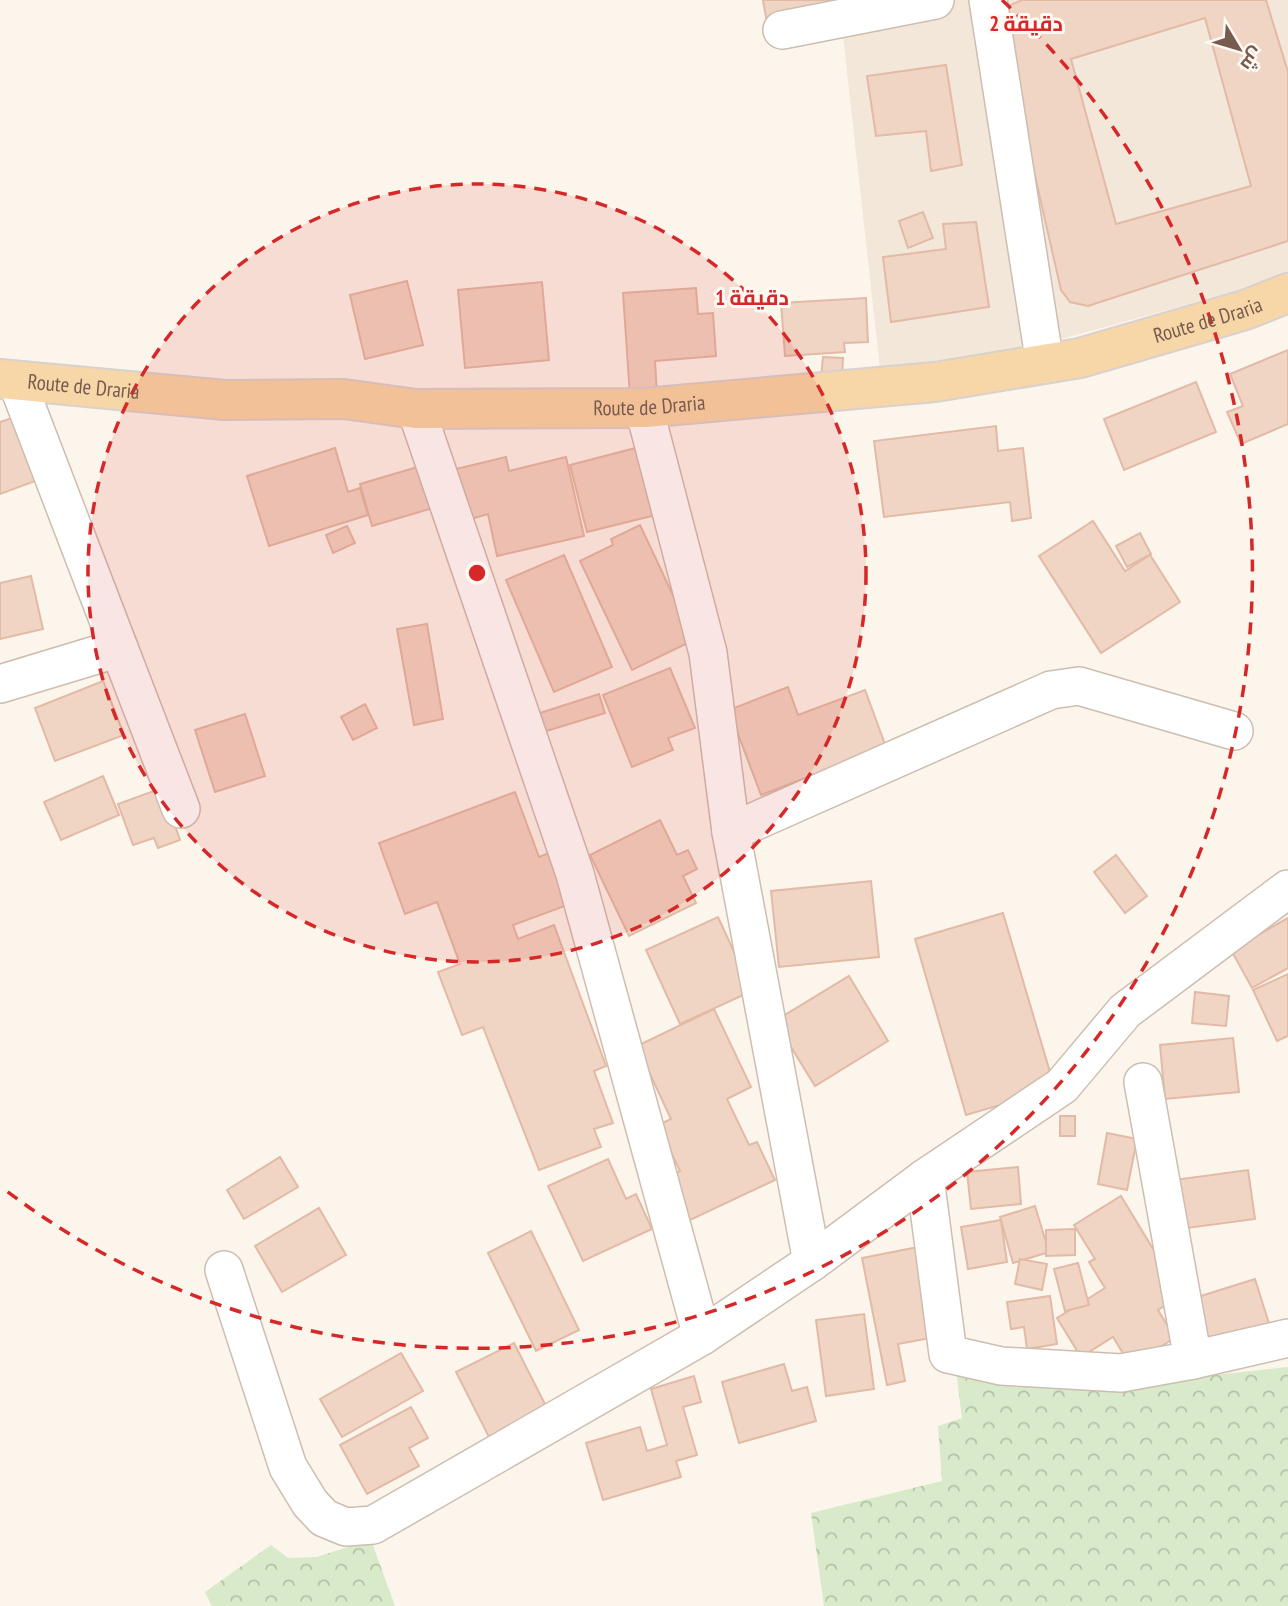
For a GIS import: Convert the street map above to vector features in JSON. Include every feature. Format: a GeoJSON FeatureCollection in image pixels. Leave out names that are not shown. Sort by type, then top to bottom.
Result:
{"type":"FeatureCollection","features":[{"type":"Feature","properties":{"kind":"main road","name":"Route de Draria"},"geometry":{"type":"LineString","coordinates":[[9,381],[225,400],[344,399],[416,409],[644,408],[935,382],[1045,364],[1093,354],[1245,310],[1288,293]]}},
{"type":"Feature","properties":{"kind":"street"},"geometry":{"type":"LineString","coordinates":[[782,30],[936,0]]}},
{"type":"Feature","properties":{"kind":"street"},"geometry":{"type":"LineString","coordinates":[[988,0],[1045,364]]}},
{"type":"Feature","properties":{"kind":"street"},"geometry":{"type":"LineString","coordinates":[[9,381],[181,810]]}},
{"type":"Feature","properties":{"kind":"street"},"geometry":{"type":"LineString","coordinates":[[644,408],[708,653],[732,832],[812,1262]]}},
{"type":"Feature","properties":{"kind":"street"},"geometry":{"type":"LineString","coordinates":[[416,409],[575,874],[702,1336]]}},
{"type":"Feature","properties":{"kind":"street"},"geometry":{"type":"LineString","coordinates":[[0,684],[118,648]]}},
{"type":"Feature","properties":{"kind":"street"},"geometry":{"type":"LineString","coordinates":[[732,832],[1051,690],[1079,686],[1234,732]]}},
{"type":"Feature","properties":{"kind":"street"},"geometry":{"type":"LineString","coordinates":[[224,1270],[288,1467],[310,1503],[324,1518],[346,1527],[373,1525],[702,1336],[812,1262],[925,1178],[1062,1086],[1125,1011],[1288,889]]}},
{"type":"Feature","properties":{"kind":"street"},"geometry":{"type":"LineString","coordinates":[[1143,1082],[1193,1360]]}},
{"type":"Feature","properties":{"kind":"street"},"geometry":{"type":"LineString","coordinates":[[925,1178],[948,1354],[1001,1366],[1121,1373],[1288,1338]]}},
{"type":"Feature","properties":{"kind":"shaded area"},"geometry":{"type":"Polygon","coordinates":[[[839,0],[1288,0],[1288,277],[1043,344],[880,369],[839,0]]]}},
{"type":"Feature","properties":{"kind":"green space"},"geometry":{"type":"Polygon","coordinates":[[[1288,1367],[1288,1606],[824,1606],[811,1513],[942,1481],[938,1426],[962,1418],[956,1370],[1178,1379],[1288,1367]]]}},
{"type":"Feature","properties":{"kind":"green space"},"geometry":{"type":"Polygon","coordinates":[[[371,1540],[395,1606],[212,1606],[205,1592],[271,1545],[288,1558],[316,1557],[371,1540]]]}},
{"type":"Feature","properties":{"kind":"building"},"geometry":{"type":"Polygon","coordinates":[[[763,0],[850,0],[768,29],[763,0]]]}},
{"type":"Feature","properties":{"kind":"building"},"geometry":{"type":"Polygon","coordinates":[[[1022,0],[1266,0],[1288,72],[1288,241],[1088,306],[1070,302],[1061,290],[1000,22],[1006,7],[1022,0]],[[1205,18],[1071,59],[1116,224],[1251,186],[1205,18]]]}},
{"type":"Feature","properties":{"kind":"building"},"geometry":{"type":"Polygon","coordinates":[[[946,65],[962,165],[931,171],[926,131],[876,136],[867,76],[946,65]]]}},
{"type":"Feature","properties":{"kind":"building"},"geometry":{"type":"Polygon","coordinates":[[[923,212],[933,238],[908,248],[899,221],[923,212]]]}},
{"type":"Feature","properties":{"kind":"building"},"geometry":{"type":"Polygon","coordinates":[[[976,222],[989,307],[891,322],[883,257],[946,249],[943,224],[976,222]]]}},
{"type":"Feature","properties":{"kind":"building"},"geometry":{"type":"Polygon","coordinates":[[[407,281],[423,345],[365,359],[350,295],[407,281]]]}},
{"type":"Feature","properties":{"kind":"building"},"geometry":{"type":"Polygon","coordinates":[[[542,282],[549,360],[465,368],[458,290],[542,282]]]}},
{"type":"Feature","properties":{"kind":"building"},"geometry":{"type":"Polygon","coordinates":[[[696,288],[698,314],[713,313],[716,356],[655,361],[657,394],[630,396],[623,293],[696,288]]]}},
{"type":"Feature","properties":{"kind":"building"},"geometry":{"type":"Polygon","coordinates":[[[866,298],[868,342],[844,343],[845,352],[785,356],[781,303],[866,298]]]}},
{"type":"Feature","properties":{"kind":"building"},"geometry":{"type":"Polygon","coordinates":[[[1288,350],[1288,424],[1241,444],[1227,412],[1243,406],[1230,374],[1288,350]]]}},
{"type":"Feature","properties":{"kind":"building"},"geometry":{"type":"Polygon","coordinates":[[[823,357],[843,358],[842,379],[821,378],[823,357]]]}},
{"type":"Feature","properties":{"kind":"building"},"geometry":{"type":"Polygon","coordinates":[[[1196,382],[1216,432],[1124,470],[1104,419],[1196,382]]]}},
{"type":"Feature","properties":{"kind":"building"},"geometry":{"type":"Polygon","coordinates":[[[15,417],[38,480],[0,494],[0,422],[15,417]]]}},
{"type":"Feature","properties":{"kind":"building"},"geometry":{"type":"Polygon","coordinates":[[[996,426],[998,451],[1023,448],[1031,518],[1012,521],[1010,502],[884,517],[874,441],[996,426]]]}},
{"type":"Feature","properties":{"kind":"building"},"geometry":{"type":"Polygon","coordinates":[[[647,445],[664,513],[587,532],[570,465],[647,445]]]}},
{"type":"Feature","properties":{"kind":"building"},"geometry":{"type":"Polygon","coordinates":[[[335,448],[348,492],[360,488],[368,515],[269,546],[247,476],[335,448]]]}},
{"type":"Feature","properties":{"kind":"building"},"geometry":{"type":"Polygon","coordinates":[[[506,457],[509,471],[566,457],[584,536],[497,556],[488,514],[464,521],[452,470],[506,457]]]}},
{"type":"Feature","properties":{"kind":"building"},"geometry":{"type":"Polygon","coordinates":[[[431,463],[443,505],[372,526],[360,484],[431,463]]]}},
{"type":"Feature","properties":{"kind":"building"},"geometry":{"type":"Polygon","coordinates":[[[1093,521],[1125,571],[1150,555],[1180,602],[1101,653],[1039,556],[1093,521]]]}},
{"type":"Feature","properties":{"kind":"building"},"geometry":{"type":"Polygon","coordinates":[[[640,525],[694,640],[632,670],[580,561],[613,545],[611,539],[640,525]]]}},
{"type":"Feature","properties":{"kind":"building"},"geometry":{"type":"Polygon","coordinates":[[[347,526],[355,543],[333,553],[326,535],[347,526]]]}},
{"type":"Feature","properties":{"kind":"building"},"geometry":{"type":"Polygon","coordinates":[[[1140,533],[1151,554],[1127,567],[1116,546],[1140,533]]]}},
{"type":"Feature","properties":{"kind":"building"},"geometry":{"type":"Polygon","coordinates":[[[564,555],[612,667],[554,692],[506,580],[564,555]]]}},
{"type":"Feature","properties":{"kind":"building"},"geometry":{"type":"Polygon","coordinates":[[[31,576],[43,629],[0,639],[0,583],[31,576]]]}},
{"type":"Feature","properties":{"kind":"building"},"geometry":{"type":"Polygon","coordinates":[[[427,624],[443,719],[414,725],[397,629],[427,624]]]}},
{"type":"Feature","properties":{"kind":"building"},"geometry":{"type":"Polygon","coordinates":[[[670,668],[695,728],[668,738],[673,750],[632,767],[603,695],[670,668]]]}},
{"type":"Feature","properties":{"kind":"building"},"geometry":{"type":"Polygon","coordinates":[[[103,681],[124,735],[55,761],[35,708],[103,681]]]}},
{"type":"Feature","properties":{"kind":"building"},"geometry":{"type":"Polygon","coordinates":[[[788,687],[798,715],[865,690],[886,747],[761,795],[729,710],[788,687]]]}},
{"type":"Feature","properties":{"kind":"building"},"geometry":{"type":"Polygon","coordinates":[[[599,694],[605,713],[540,733],[534,715],[599,694]]]}},
{"type":"Feature","properties":{"kind":"building"},"geometry":{"type":"Polygon","coordinates":[[[365,704],[377,728],[353,740],[341,717],[365,704]]]}},
{"type":"Feature","properties":{"kind":"building"},"geometry":{"type":"Polygon","coordinates":[[[245,714],[265,776],[215,792],[195,730],[245,714]]]}},
{"type":"Feature","properties":{"kind":"building"},"geometry":{"type":"Polygon","coordinates":[[[103,776],[119,815],[61,840],[44,802],[103,776]]]}},
{"type":"Feature","properties":{"kind":"building"},"geometry":{"type":"Polygon","coordinates":[[[162,788],[180,840],[158,848],[154,838],[133,845],[118,804],[162,788]]]}},
{"type":"Feature","properties":{"kind":"building"},"geometry":{"type":"Polygon","coordinates":[[[515,792],[539,857],[554,851],[573,903],[513,925],[518,939],[554,925],[606,1066],[594,1071],[613,1123],[594,1129],[601,1147],[539,1170],[483,1027],[462,1035],[438,972],[460,964],[437,902],[405,914],[379,843],[515,792]]]}},
{"type":"Feature","properties":{"kind":"building"},"geometry":{"type":"Polygon","coordinates":[[[660,820],[677,855],[688,850],[697,869],[683,876],[696,903],[629,936],[590,855],[660,820]]]}},
{"type":"Feature","properties":{"kind":"building"},"geometry":{"type":"Polygon","coordinates":[[[1116,855],[1147,896],[1125,913],[1094,872],[1116,855]]]}},
{"type":"Feature","properties":{"kind":"building"},"geometry":{"type":"Polygon","coordinates":[[[871,881],[879,957],[779,967],[771,891],[871,881]]]}},
{"type":"Feature","properties":{"kind":"building"},"geometry":{"type":"Polygon","coordinates":[[[1003,913],[1055,1089],[966,1115],[915,939],[1003,913]]]}},
{"type":"Feature","properties":{"kind":"building"},"geometry":{"type":"Polygon","coordinates":[[[718,917],[752,991],[680,1024],[646,950],[718,917]]]}},
{"type":"Feature","properties":{"kind":"building"},"geometry":{"type":"Polygon","coordinates":[[[1288,918],[1288,968],[1252,988],[1231,950],[1288,918]]]}},
{"type":"Feature","properties":{"kind":"building"},"geometry":{"type":"Polygon","coordinates":[[[1288,974],[1288,1036],[1277,1041],[1253,990],[1288,974]]]}},
{"type":"Feature","properties":{"kind":"building"},"geometry":{"type":"Polygon","coordinates":[[[849,976],[888,1041],[815,1086],[775,1021],[849,976]]]}},
{"type":"Feature","properties":{"kind":"building"},"geometry":{"type":"Polygon","coordinates":[[[1195,992],[1229,996],[1226,1026],[1192,1023],[1195,992]]]}},
{"type":"Feature","properties":{"kind":"building"},"geometry":{"type":"Polygon","coordinates":[[[714,1009],[751,1087],[727,1099],[749,1145],[757,1142],[775,1180],[688,1221],[667,1177],[680,1171],[658,1125],[671,1119],[637,1046],[714,1009]]]}},
{"type":"Feature","properties":{"kind":"building"},"geometry":{"type":"Polygon","coordinates":[[[1233,1038],[1239,1092],[1165,1099],[1160,1045],[1233,1038]]]}},
{"type":"Feature","properties":{"kind":"building"},"geometry":{"type":"Polygon","coordinates":[[[1060,1116],[1075,1116],[1075,1136],[1060,1136],[1060,1116]]]}},
{"type":"Feature","properties":{"kind":"building"},"geometry":{"type":"Polygon","coordinates":[[[1107,1133],[1137,1139],[1127,1190],[1098,1184],[1107,1133]]]}},
{"type":"Feature","properties":{"kind":"building"},"geometry":{"type":"Polygon","coordinates":[[[280,1157],[298,1187],[244,1219],[227,1190],[280,1157]]]}},
{"type":"Feature","properties":{"kind":"building"},"geometry":{"type":"Polygon","coordinates":[[[608,1159],[626,1199],[636,1194],[652,1229],[583,1261],[548,1186],[608,1159]]]}},
{"type":"Feature","properties":{"kind":"building"},"geometry":{"type":"Polygon","coordinates":[[[1018,1167],[1021,1204],[971,1209],[967,1172],[1018,1167]]]}},
{"type":"Feature","properties":{"kind":"building"},"geometry":{"type":"Polygon","coordinates":[[[1248,1170],[1255,1219],[1180,1229],[1174,1180],[1248,1170]]]}},
{"type":"Feature","properties":{"kind":"building"},"geometry":{"type":"Polygon","coordinates":[[[1121,1196],[1181,1295],[1158,1310],[1175,1338],[1130,1365],[1113,1337],[1081,1357],[1057,1318],[1105,1288],[1089,1262],[1095,1259],[1074,1225],[1121,1196]]]}},
{"type":"Feature","properties":{"kind":"building"},"geometry":{"type":"Polygon","coordinates":[[[1035,1206],[1049,1252],[1013,1263],[1000,1217],[1035,1206]]]}},
{"type":"Feature","properties":{"kind":"building"},"geometry":{"type":"Polygon","coordinates":[[[319,1208],[346,1255],[282,1292],[255,1246],[319,1208]]]}},
{"type":"Feature","properties":{"kind":"building"},"geometry":{"type":"Polygon","coordinates":[[[1001,1220],[1007,1262],[968,1269],[961,1227],[1001,1220]]]}},
{"type":"Feature","properties":{"kind":"building"},"geometry":{"type":"Polygon","coordinates":[[[1075,1229],[1075,1255],[1046,1256],[1046,1230],[1075,1229]]]}},
{"type":"Feature","properties":{"kind":"building"},"geometry":{"type":"Polygon","coordinates":[[[531,1231],[579,1330],[536,1351],[488,1253],[531,1231]]]}},
{"type":"Feature","properties":{"kind":"building"},"geometry":{"type":"Polygon","coordinates":[[[918,1247],[936,1337],[898,1344],[905,1381],[887,1385],[862,1258],[918,1247]]]}},
{"type":"Feature","properties":{"kind":"building"},"geometry":{"type":"Polygon","coordinates":[[[1020,1259],[1047,1264],[1042,1290],[1015,1284],[1020,1259]]]}},
{"type":"Feature","properties":{"kind":"building"},"geometry":{"type":"Polygon","coordinates":[[[1078,1263],[1089,1305],[1065,1311],[1054,1269],[1078,1263]]]}},
{"type":"Feature","properties":{"kind":"building"},"geometry":{"type":"Polygon","coordinates":[[[1255,1279],[1272,1333],[1203,1356],[1185,1301],[1255,1279]]]}},
{"type":"Feature","properties":{"kind":"building"},"geometry":{"type":"Polygon","coordinates":[[[1050,1296],[1057,1344],[1027,1349],[1024,1327],[1011,1329],[1007,1302],[1050,1296]]]}},
{"type":"Feature","properties":{"kind":"building"},"geometry":{"type":"Polygon","coordinates":[[[864,1314],[874,1389],[826,1396],[816,1320],[864,1314]]]}},
{"type":"Feature","properties":{"kind":"building"},"geometry":{"type":"Polygon","coordinates":[[[514,1343],[550,1414],[492,1443],[456,1372],[514,1343]]]}},
{"type":"Feature","properties":{"kind":"building"},"geometry":{"type":"Polygon","coordinates":[[[401,1353],[423,1391],[342,1437],[320,1399],[401,1353]]]}},
{"type":"Feature","properties":{"kind":"building"},"geometry":{"type":"Polygon","coordinates":[[[784,1364],[792,1391],[807,1387],[816,1421],[739,1443],[722,1382],[784,1364]]]}},
{"type":"Feature","properties":{"kind":"building"},"geometry":{"type":"Polygon","coordinates":[[[694,1376],[701,1402],[683,1407],[697,1455],[676,1461],[681,1477],[603,1500],[586,1443],[640,1427],[647,1451],[667,1445],[651,1389],[694,1376]]]}},
{"type":"Feature","properties":{"kind":"building"},"geometry":{"type":"Polygon","coordinates":[[[411,1407],[428,1438],[409,1448],[419,1466],[367,1494],[340,1445],[411,1407]]]}}]}
